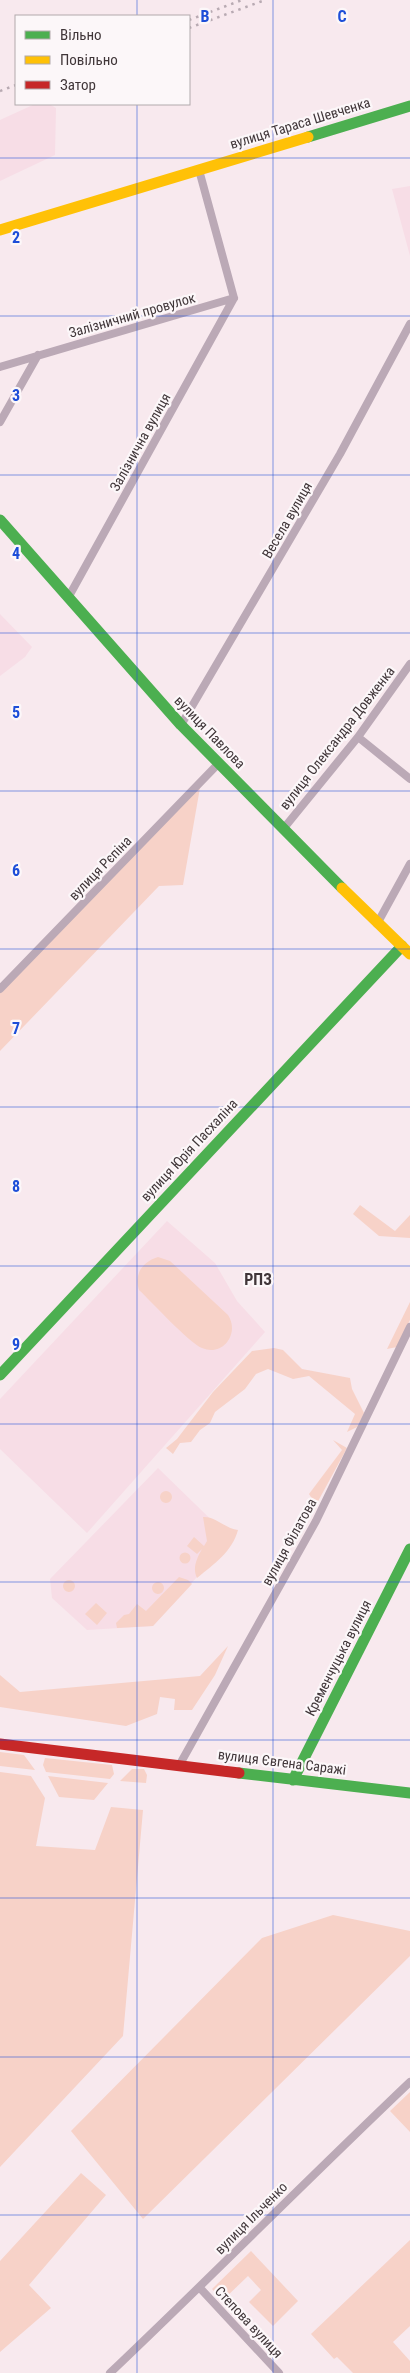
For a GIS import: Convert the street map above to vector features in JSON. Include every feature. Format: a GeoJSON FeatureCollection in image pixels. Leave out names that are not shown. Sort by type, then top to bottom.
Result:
{"type":"FeatureCollection","features":[{"type":"Feature","properties":{"kind":"street","name":"вулиця Тараса Шевченка"},"geometry":{"type":"LineString","coordinates":[[0,230],[282,143],[410,106]]}},
{"type":"Feature","properties":{"kind":"street"},"geometry":{"type":"LineString","coordinates":[[199,170],[234,298]]}},
{"type":"Feature","properties":{"kind":"street","name":"Залізничний провулок"},"geometry":{"type":"LineString","coordinates":[[0,366],[234,298]]}},
{"type":"Feature","properties":{"kind":"street","name":"Залізнична вулиця"},"geometry":{"type":"LineString","coordinates":[[68,598],[234,298]]}},
{"type":"Feature","properties":{"kind":"street","name":"Весела вулиця"},"geometry":{"type":"LineString","coordinates":[[181,725],[340,454],[410,324]]}},
{"type":"Feature","properties":{"kind":"street"},"geometry":{"type":"LineString","coordinates":[[0,422],[38,356]]}},
{"type":"Feature","properties":{"kind":"street","name":"вулиця Павлова"},"geometry":{"type":"LineString","coordinates":[[0,520],[181,725],[377,924],[406,950]]}},
{"type":"Feature","properties":{"kind":"street","name":"вулиця Олександра Довженка"},"geometry":{"type":"LineString","coordinates":[[284,828],[358,737],[410,664]]}},
{"type":"Feature","properties":{"kind":"street"},"geometry":{"type":"LineString","coordinates":[[358,737],[410,779]]}},
{"type":"Feature","properties":{"kind":"street","name":"вулиця Рєпіна"},"geometry":{"type":"LineString","coordinates":[[0,989],[218,764]]}},
{"type":"Feature","properties":{"kind":"street"},"geometry":{"type":"LineString","coordinates":[[377,924],[410,864]]}},
{"type":"Feature","properties":{"kind":"street","name":"вулиця Юрія Пасхаліна"},"geometry":{"type":"LineString","coordinates":[[0,1375],[169,1192],[406,950]]}},
{"type":"Feature","properties":{"kind":"street","name":"вулиця Філатова"},"geometry":{"type":"LineString","coordinates":[[180,1764],[316,1521],[410,1327]]}},
{"type":"Feature","properties":{"kind":"street","name":"Кременчуцька вулиця"},"geometry":{"type":"LineString","coordinates":[[293,1780],[410,1550]]}},
{"type":"Feature","properties":{"kind":"street","name":"вулиця Євгена Саражі"},"geometry":{"type":"LineString","coordinates":[[0,1744],[180,1764],[293,1780],[410,1793]]}},
{"type":"Feature","properties":{"kind":"street","name":"вулиця Ільченко"},"geometry":{"type":"LineString","coordinates":[[110,2373],[200,2288],[314,2173],[410,2082]]}},
{"type":"Feature","properties":{"kind":"street","name":"Степова вулиця"},"geometry":{"type":"LineString","coordinates":[[200,2288],[279,2373]]}},
{"type":"Feature","properties":{"kind":"shaded area"},"geometry":{"type":"Polygon","coordinates":[[[33,105],[51,105],[56,108],[55,155],[0,181],[0,120],[33,105]]]}},
{"type":"Feature","properties":{"kind":"shaded area"},"geometry":{"type":"Polygon","coordinates":[[[410,186],[410,256],[392,189],[410,186]]]}},
{"type":"Feature","properties":{"kind":"shaded area"},"geometry":{"type":"Polygon","coordinates":[[[0,614],[32,647],[25,657],[0,676],[0,614]]]}},
{"type":"Feature","properties":{"kind":"shaded area"},"geometry":{"type":"Polygon","coordinates":[[[201,782],[183,885],[159,886],[0,1051],[0,989],[201,782]]]}},
{"type":"Feature","properties":{"kind":"shaded area"},"geometry":{"type":"Polygon","coordinates":[[[360,1205],[395,1231],[410,1215],[410,1238],[379,1236],[353,1214],[360,1205]]]}},
{"type":"Feature","properties":{"kind":"shaded area"},"geometry":{"type":"Polygon","coordinates":[[[167,1221],[215,1263],[237,1301],[265,1332],[87,1533],[0,1449],[0,1399],[167,1221]]]}},
{"type":"Feature","properties":{"kind":"shaded area"},"geometry":{"type":"Polygon","coordinates":[[[158,1257],[170,1261],[228,1315],[232,1329],[231,1336],[223,1346],[210,1350],[196,1345],[139,1290],[138,1279],[141,1269],[152,1259],[158,1257]]]}},
{"type":"Feature","properties":{"kind":"shaded area"},"geometry":{"type":"Polygon","coordinates":[[[410,1302],[410,1320],[397,1347],[387,1349],[410,1302]]]}},
{"type":"Feature","properties":{"kind":"shaded area"},"geometry":{"type":"Polygon","coordinates":[[[274,1348],[283,1350],[302,1369],[350,1378],[352,1389],[364,1413],[357,1427],[347,1432],[355,1414],[309,1376],[293,1379],[268,1369],[256,1374],[245,1389],[215,1412],[210,1423],[200,1430],[191,1442],[180,1443],[173,1454],[166,1448],[177,1439],[213,1392],[252,1351],[274,1348]]]}},
{"type":"Feature","properties":{"kind":"shaded area"},"geometry":{"type":"Polygon","coordinates":[[[333,1440],[347,1448],[316,1505],[309,1494],[342,1450],[333,1440]]]}},
{"type":"Feature","properties":{"kind":"shaded area"},"geometry":{"type":"Polygon","coordinates":[[[158,1468],[231,1539],[153,1626],[87,1630],[52,1598],[50,1579],[158,1468]]]}},
{"type":"Feature","properties":{"kind":"shaded area"},"geometry":{"type":"Polygon","coordinates":[[[166,1491],[172,1497],[166,1503],[160,1497],[166,1491]]]}},
{"type":"Feature","properties":{"kind":"shaded area"},"geometry":{"type":"Polygon","coordinates":[[[203,1517],[212,1518],[238,1530],[227,1551],[197,1578],[195,1567],[202,1549],[197,1554],[187,1546],[194,1537],[204,1546],[207,1541],[203,1517]]]}},
{"type":"Feature","properties":{"kind":"shaded area"},"geometry":{"type":"Polygon","coordinates":[[[185,1552],[191,1558],[185,1564],[179,1558],[185,1552]]]}},
{"type":"Feature","properties":{"kind":"shaded area"},"geometry":{"type":"Polygon","coordinates":[[[179,1577],[188,1580],[192,1584],[153,1626],[117,1628],[116,1623],[124,1615],[129,1614],[137,1604],[146,1611],[179,1577]]]}},
{"type":"Feature","properties":{"kind":"shaded area"},"geometry":{"type":"Polygon","coordinates":[[[69,1580],[75,1586],[69,1592],[63,1586],[69,1580]]]}},
{"type":"Feature","properties":{"kind":"shaded area"},"geometry":{"type":"Polygon","coordinates":[[[156,1582],[160,1582],[164,1588],[160,1594],[156,1594],[152,1590],[152,1586],[156,1582]]]}},
{"type":"Feature","properties":{"kind":"shaded area"},"geometry":{"type":"Polygon","coordinates":[[[96,1603],[107,1613],[97,1625],[85,1614],[96,1603]]]}},
{"type":"Feature","properties":{"kind":"shaded area"},"geometry":{"type":"Polygon","coordinates":[[[228,1646],[215,1675],[192,1710],[174,1710],[175,1699],[160,1697],[157,1714],[126,1726],[0,1707],[0,1675],[20,1692],[200,1676],[228,1646]]]}},
{"type":"Feature","properties":{"kind":"shaded area"},"geometry":{"type":"Polygon","coordinates":[[[0,1752],[24,1755],[35,1770],[0,1766],[0,1752]]]}},
{"type":"Feature","properties":{"kind":"shaded area"},"geometry":{"type":"Polygon","coordinates":[[[45,1758],[112,1765],[114,1774],[110,1779],[46,1772],[43,1765],[45,1758]]]}},
{"type":"Feature","properties":{"kind":"shaded area"},"geometry":{"type":"Polygon","coordinates":[[[132,1769],[144,1769],[147,1775],[146,1783],[120,1781],[132,1769]]]}},
{"type":"Feature","properties":{"kind":"shaded area"},"geometry":{"type":"Polygon","coordinates":[[[0,1772],[31,1776],[45,1798],[36,1846],[95,1850],[111,1807],[143,1810],[123,2036],[0,2167],[0,1772]]]}},
{"type":"Feature","properties":{"kind":"shaded area"},"geometry":{"type":"Polygon","coordinates":[[[48,1776],[108,1783],[94,1800],[59,1797],[48,1776]]]}},
{"type":"Feature","properties":{"kind":"shaded area"},"geometry":{"type":"Polygon","coordinates":[[[333,1915],[410,1931],[410,1956],[143,2219],[71,2131],[262,1938],[333,1915]]]}},
{"type":"Feature","properties":{"kind":"shaded area"},"geometry":{"type":"Polygon","coordinates":[[[410,2092],[410,2132],[390,2111],[410,2092]]]}},
{"type":"Feature","properties":{"kind":"shaded area"},"geometry":{"type":"Polygon","coordinates":[[[81,2173],[106,2195],[29,2285],[51,2308],[0,2352],[0,2261],[81,2173]]]}},
{"type":"Feature","properties":{"kind":"shaded area"},"geometry":{"type":"Polygon","coordinates":[[[410,2240],[410,2326],[393,2342],[410,2361],[410,2373],[353,2373],[337,2357],[334,2359],[311,2334],[410,2240]]]}},
{"type":"Feature","properties":{"kind":"shaded area"},"geometry":{"type":"Polygon","coordinates":[[[251,2251],[298,2301],[273,2326],[249,2302],[261,2290],[248,2276],[223,2300],[212,2289],[251,2251]]]}},
{"type":"Feature","properties":{"kind":"railway"},"geometry":{"type":"LineString","coordinates":[[190,20],[242,0]]}},
{"type":"Feature","properties":{"kind":"railway"},"geometry":{"type":"LineString","coordinates":[[190,28],[265,0]]}},
{"type":"Feature","properties":{"kind":"railway"},"geometry":{"type":"LineString","coordinates":[[0,91],[15,85]]}},
{"type":"Feature","properties":{"kind":"traffic: fast"},"geometry":{"type":"LineString","coordinates":[[308,137],[410,106]]}},
{"type":"Feature","properties":{"kind":"traffic: fast"},"geometry":{"type":"LineString","coordinates":[[0,520],[181,725],[342,888]]}},
{"type":"Feature","properties":{"kind":"traffic: fast"},"geometry":{"type":"LineString","coordinates":[[0,1375],[402,946]]}},
{"type":"Feature","properties":{"kind":"traffic: fast"},"geometry":{"type":"LineString","coordinates":[[293,1780],[410,1549]]}},
{"type":"Feature","properties":{"kind":"traffic: fast"},"geometry":{"type":"LineString","coordinates":[[239,1773],[410,1793]]}},
{"type":"Feature","properties":{"kind":"traffic: slow"},"geometry":{"type":"LineString","coordinates":[[0,230],[308,137]]}},
{"type":"Feature","properties":{"kind":"traffic: slow"},"geometry":{"type":"LineString","coordinates":[[342,888],[410,954]]}},
{"type":"Feature","properties":{"kind":"traffic: jam"},"geometry":{"type":"LineString","coordinates":[[0,1744],[239,1773]]}},
{"type":"Feature","properties":{"kind":"district","name":"РПЗ"},"geometry":{"type":"Point","coordinates":[258,1279]}}]}
